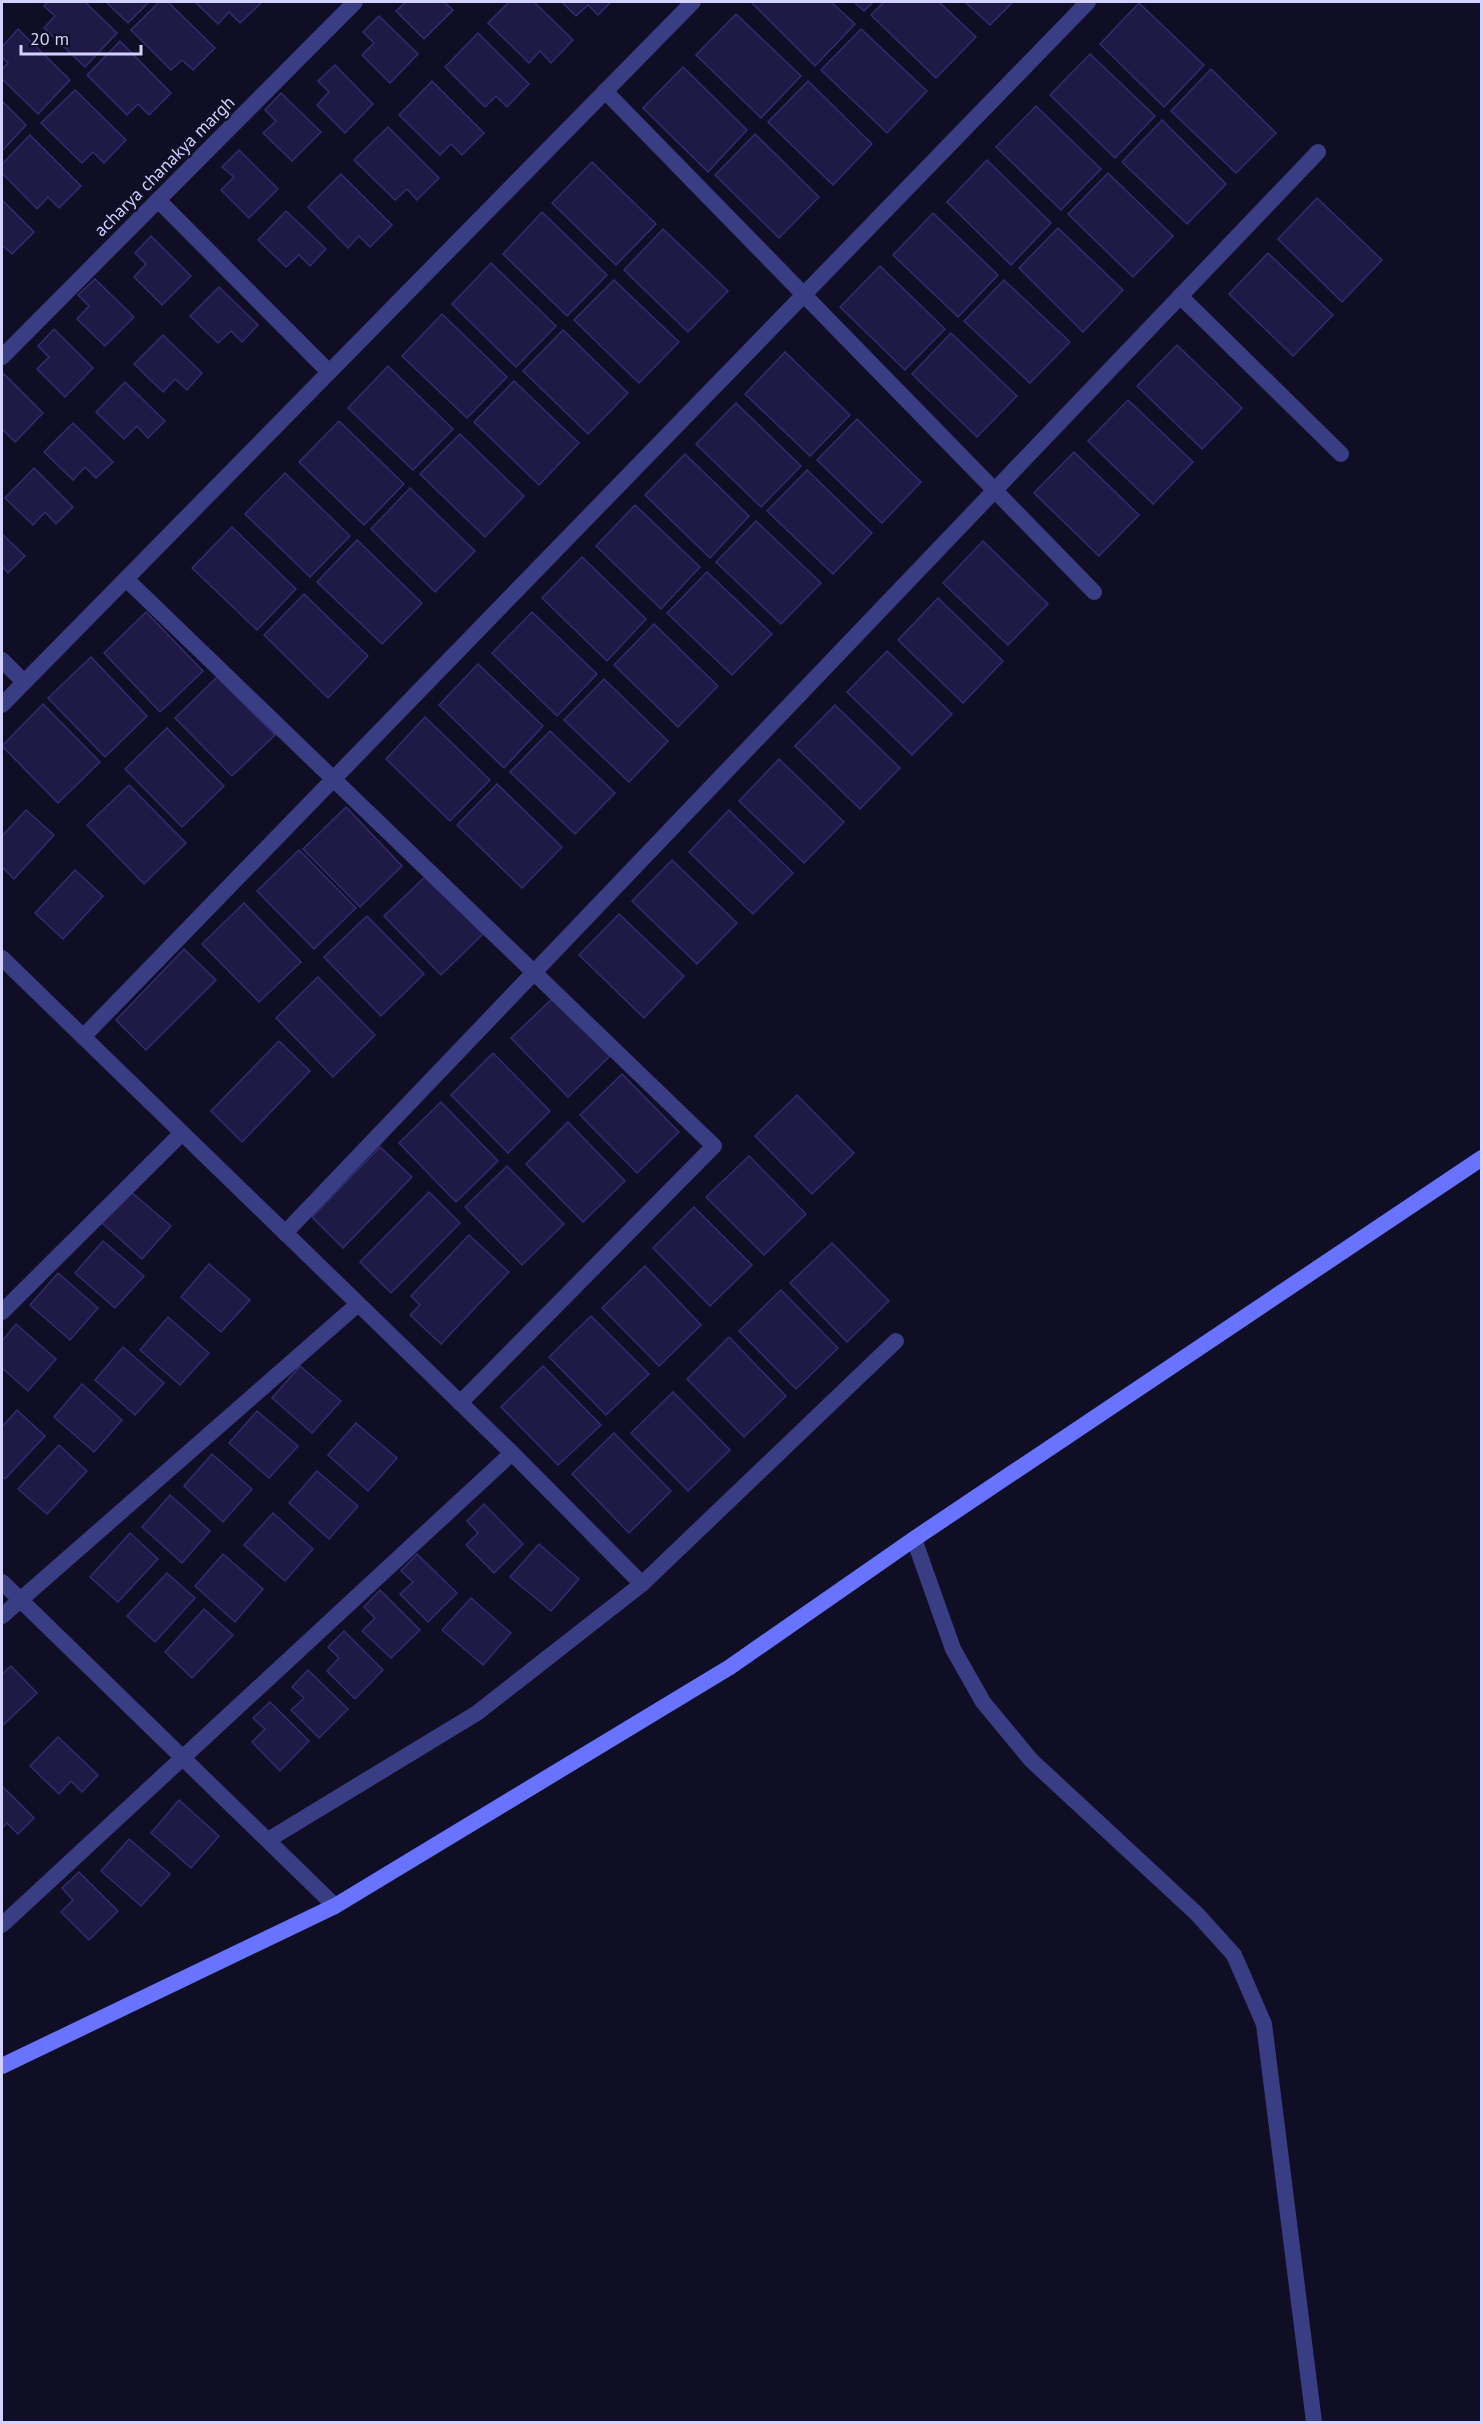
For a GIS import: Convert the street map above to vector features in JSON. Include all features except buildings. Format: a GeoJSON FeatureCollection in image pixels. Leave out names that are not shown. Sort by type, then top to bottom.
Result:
{"type":"FeatureCollection","features":[{"type":"Feature","properties":{"kind":"main road"},"geometry":{"type":"LineString","coordinates":[[2,2066],[335,1906],[730,1667],[914,1539],[1482,1158]]}},
{"type":"Feature","properties":{"kind":"street","name":"acharya chanakya margh"},"geometry":{"type":"LineString","coordinates":[[2,357],[355,2]]}},
{"type":"Feature","properties":{"kind":"street"},"geometry":{"type":"LineString","coordinates":[[2,705],[693,2]]}},
{"type":"Feature","properties":{"kind":"street"},"geometry":{"type":"LineString","coordinates":[[83,1037],[1088,2]]}},
{"type":"Feature","properties":{"kind":"street"},"geometry":{"type":"LineString","coordinates":[[605,92],[1094,592]]}},
{"type":"Feature","properties":{"kind":"street"},"geometry":{"type":"LineString","coordinates":[[285,1233],[1318,152]]}},
{"type":"Feature","properties":{"kind":"street"},"geometry":{"type":"LineString","coordinates":[[158,200],[329,372]]}},
{"type":"Feature","properties":{"kind":"street"},"geometry":{"type":"LineString","coordinates":[[1180,296],[1341,454]]}},
{"type":"Feature","properties":{"kind":"street"},"geometry":{"type":"LineString","coordinates":[[126,579],[714,1146],[460,1403]]}},
{"type":"Feature","properties":{"kind":"street"},"geometry":{"type":"LineString","coordinates":[[2,660],[24,682]]}},
{"type":"Feature","properties":{"kind":"street"},"geometry":{"type":"LineString","coordinates":[[2,958],[512,1453],[642,1584]]}},
{"type":"Feature","properties":{"kind":"street"},"geometry":{"type":"LineString","coordinates":[[2,1312],[182,1133]]}},
{"type":"Feature","properties":{"kind":"street"},"geometry":{"type":"LineString","coordinates":[[2,1616],[18,1599],[358,1304]]}},
{"type":"Feature","properties":{"kind":"street"},"geometry":{"type":"LineString","coordinates":[[268,1840],[477,1713],[642,1584],[896,1341]]}},
{"type":"Feature","properties":{"kind":"street"},"geometry":{"type":"LineString","coordinates":[[2,1925],[512,1453]]}},
{"type":"Feature","properties":{"kind":"street"},"geometry":{"type":"LineString","coordinates":[[914,1539],[953,1649],[983,1702],[1031,1760],[1197,1914],[1234,1955],[1264,2024],[1314,2422]]}},
{"type":"Feature","properties":{"kind":"street"},"geometry":{"type":"LineString","coordinates":[[2,1582],[335,1906]]}}]}
